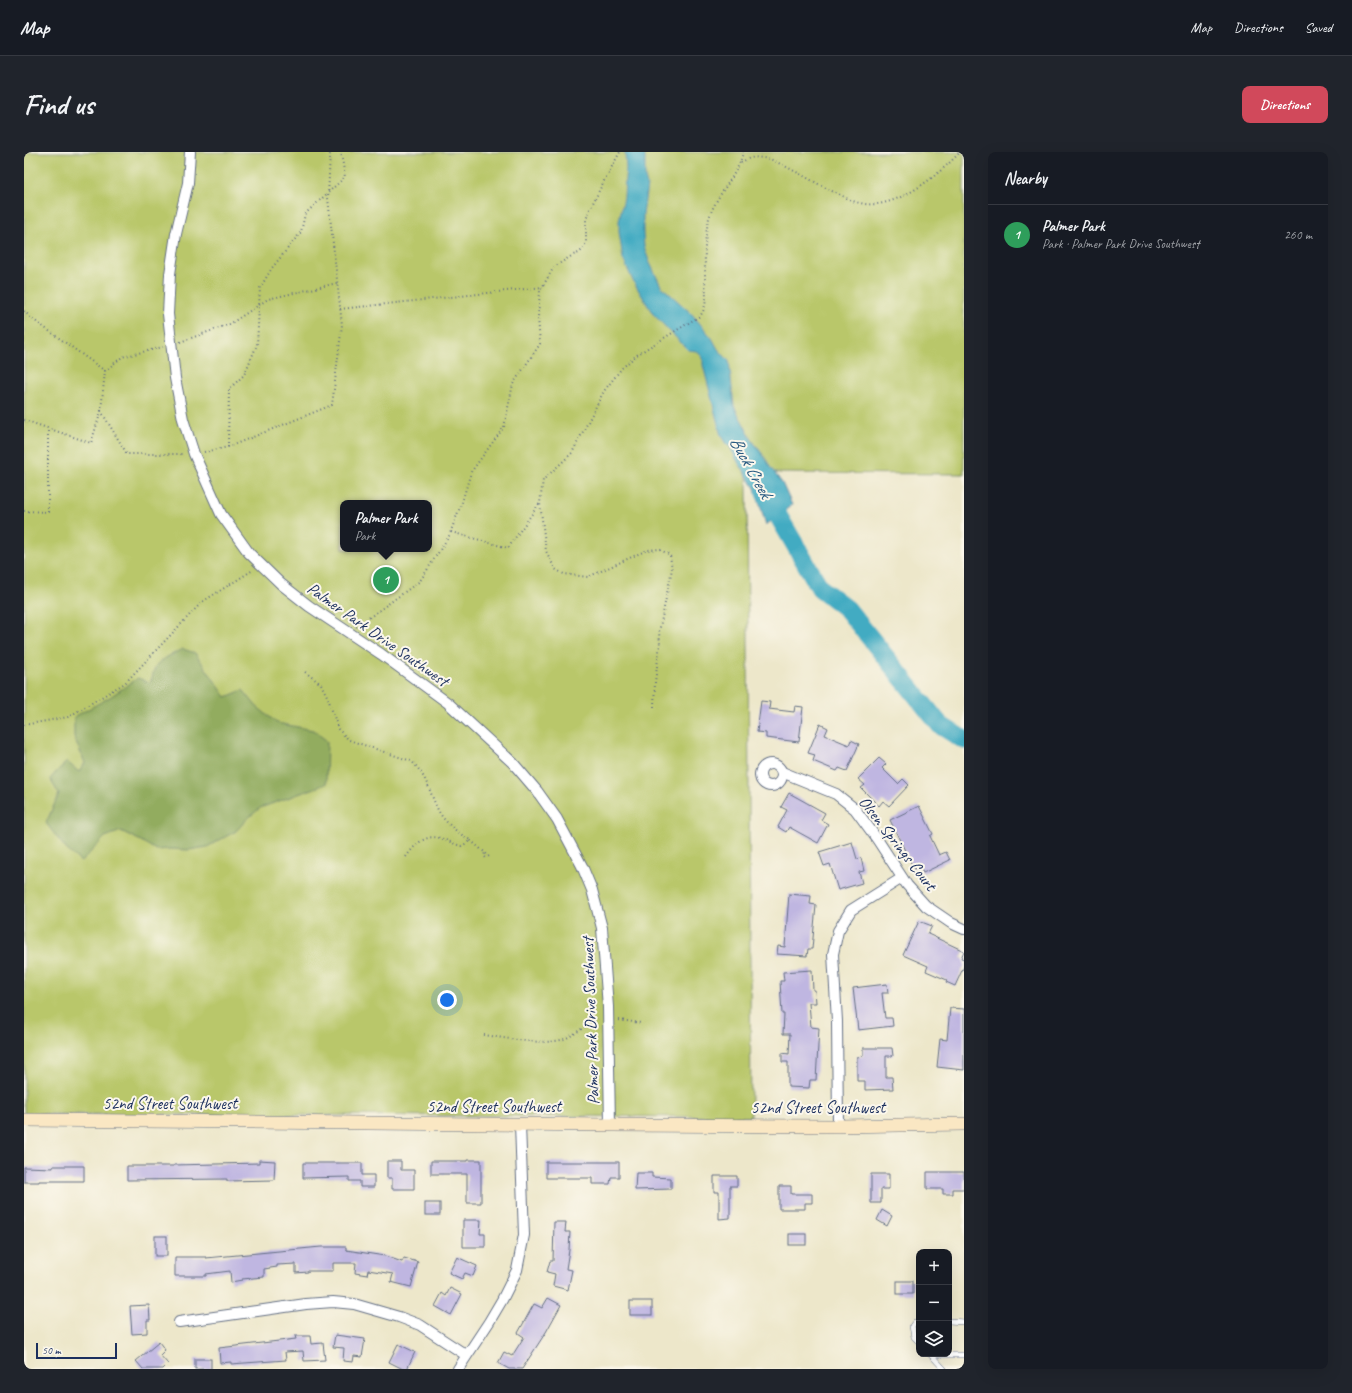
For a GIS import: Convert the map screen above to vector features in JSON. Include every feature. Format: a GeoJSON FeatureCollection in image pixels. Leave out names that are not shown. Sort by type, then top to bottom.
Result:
{"type":"FeatureCollection","features":[{"type":"Feature","properties":{"kind":"street","name":"Palmer Park Drive Southwest"},"geometry":{"type":"LineString","coordinates":[[190,152],[188,183],[176,234],[170,274],[168,314],[171,345],[183,419],[194,454],[220,514],[248,553],[281,584],[448,703],[513,763],[558,819],[582,866],[592,890],[602,928],[608,1019],[610,1125]]}},
{"type":"Feature","properties":{"kind":"street","name":"Olsen Springs Court"},"geometry":{"type":"LineString","coordinates":[[782,772],[836,794],[855,809],[877,839],[907,886],[926,906],[951,923],[964,929]]}},
{"type":"Feature","properties":{"kind":"street"},"geometry":{"type":"LineString","coordinates":[[838,1126],[837,1021],[833,954],[838,931],[851,910],[902,878]]}},
{"type":"Feature","properties":{"kind":"street","name":"52nd Street Southwest"},"geometry":{"type":"LineString","coordinates":[[24,1120],[838,1126],[964,1124]]}},
{"type":"Feature","properties":{"kind":"street"},"geometry":{"type":"LineString","coordinates":[[458,1369],[489,1322],[517,1270],[524,1235],[520,1124]]}},
{"type":"Feature","properties":{"kind":"street"},"geometry":{"type":"LineString","coordinates":[[179,1322],[306,1304],[333,1302],[354,1304],[399,1317],[420,1325],[466,1355]]}},
{"type":"Feature","properties":{"kind":"lane"},"geometry":{"type":"LineString","coordinates":[[952,1321],[964,1322]]}},
{"type":"Feature","properties":{"kind":"lane"},"geometry":{"type":"LineString","coordinates":[[916,1322],[912,1326],[914,1337],[916,1339]]}},
{"type":"Feature","properties":{"kind":"lane"},"geometry":{"type":"LineString","coordinates":[[952,1355],[964,1355]]}},
{"type":"Feature","properties":{"kind":"lane"},"geometry":{"type":"LineString","coordinates":[[933,1357],[944,1369]]}},
{"type":"Feature","properties":{"kind":"path"},"geometry":{"type":"LineString","coordinates":[[101,411],[127,454],[194,454],[228,447],[332,405],[342,325],[328,193],[330,152]]}},
{"type":"Feature","properties":{"kind":"path"},"geometry":{"type":"LineString","coordinates":[[228,447],[229,389],[244,375],[257,345],[260,288],[272,268],[301,232],[305,214],[345,177],[341,152]]}},
{"type":"Feature","properties":{"kind":"path"},"geometry":{"type":"LineString","coordinates":[[348,632],[420,581],[450,532],[462,502],[471,472],[504,427],[514,384],[540,344],[538,317],[540,291],[554,267],[572,255],[579,253],[584,248],[586,242],[586,220],[590,209],[604,179],[620,152]]}},
{"type":"Feature","properties":{"kind":"path"},"geometry":{"type":"LineString","coordinates":[[654,707],[655,682],[660,644],[659,632],[672,569],[670,555],[659,549],[648,550],[588,577],[564,574],[555,569],[546,551],[540,503],[544,480],[572,453],[604,391],[622,368],[638,354],[700,316],[705,308],[705,257],[707,227],[710,213],[717,199],[740,163],[743,152]]}},
{"type":"Feature","properties":{"kind":"path"},"geometry":{"type":"LineString","coordinates":[[740,163],[752,157],[772,160],[854,202],[871,205],[887,202],[906,194],[949,163],[960,152]]}},
{"type":"Feature","properties":{"kind":"path"},"geometry":{"type":"LineString","coordinates":[[24,420],[91,443],[101,411],[101,398],[105,371],[122,357],[171,345],[230,324],[268,298],[337,283]]}},
{"type":"Feature","properties":{"kind":"path"},"geometry":{"type":"LineString","coordinates":[[340,309],[543,287]]}},
{"type":"Feature","properties":{"kind":"path"},"geometry":{"type":"LineString","coordinates":[[24,311],[31,318],[105,371]]}},
{"type":"Feature","properties":{"kind":"path"},"geometry":{"type":"LineString","coordinates":[[24,511],[48,512],[48,428]]}},
{"type":"Feature","properties":{"kind":"path"},"geometry":{"type":"LineString","coordinates":[[450,532],[508,548],[540,503]]}},
{"type":"Feature","properties":{"kind":"path"},"geometry":{"type":"LineString","coordinates":[[24,724],[68,717],[125,683],[202,602],[261,565]]}},
{"type":"Feature","properties":{"kind":"path"},"geometry":{"type":"LineString","coordinates":[[305,672],[317,680],[324,690],[338,729],[342,734],[349,740],[411,761],[426,781],[442,815],[462,834],[485,852]]}},
{"type":"Feature","properties":{"kind":"path"},"geometry":{"type":"LineString","coordinates":[[406,857],[416,844],[429,838],[437,838],[461,846],[470,840]]}},
{"type":"Feature","properties":{"kind":"path"},"geometry":{"type":"LineString","coordinates":[[484,1036],[521,1040],[554,1041],[569,1037],[594,1021],[608,1019],[641,1023]]}},
{"type":"Feature","properties":{"kind":"green space"},"geometry":{"type":"Polygon","coordinates":[[[24,152],[964,152],[964,474],[747,473],[751,1117],[24,1114],[24,152]]]}},
{"type":"Feature","properties":{"kind":"green space"},"geometry":{"type":"Polygon","coordinates":[[[183,649],[195,653],[226,697],[243,690],[256,706],[277,723],[313,730],[327,741],[326,784],[260,808],[236,831],[207,847],[189,850],[156,850],[121,831],[105,837],[81,862],[66,849],[46,823],[59,794],[50,779],[67,762],[79,772],[85,763],[74,737],[74,717],[110,697],[138,678],[150,683],[156,665],[167,657],[183,649]]]}},
{"type":"Feature","properties":{"kind":"water"},"geometry":{"type":"Polygon","coordinates":[[[625,152],[645,152],[645,177],[647,185],[643,215],[643,234],[644,246],[649,261],[661,286],[691,313],[729,361],[734,406],[752,440],[782,483],[792,505],[766,525],[755,488],[730,447],[721,436],[703,365],[703,358],[697,351],[688,350],[653,314],[633,281],[623,259],[619,221],[624,197],[626,169],[625,152]]]}},
{"type":"Feature","properties":{"kind":"building"},"geometry":{"type":"Polygon","coordinates":[[[761,701],[770,702],[769,709],[794,712],[795,706],[803,707],[799,742],[766,738],[766,733],[757,732],[761,701]]]}},
{"type":"Feature","properties":{"kind":"building"},"geometry":{"type":"Polygon","coordinates":[[[820,724],[828,728],[825,735],[849,745],[851,740],[859,744],[847,771],[839,768],[837,771],[813,761],[815,755],[808,753],[820,724]]]}},
{"type":"Feature","properties":{"kind":"building"},"geometry":{"type":"Polygon","coordinates":[[[879,758],[886,764],[882,768],[898,784],[903,779],[909,785],[889,806],[883,801],[879,806],[861,788],[865,785],[858,779],[879,758]]]}},
{"type":"Feature","properties":{"kind":"building"},"geometry":{"type":"Polygon","coordinates":[[[789,793],[825,813],[821,820],[828,824],[818,843],[789,827],[786,832],[778,827],[787,810],[781,807],[789,793]]]}},
{"type":"Feature","properties":{"kind":"building"},"geometry":{"type":"Polygon","coordinates":[[[919,806],[933,834],[930,836],[939,855],[946,852],[950,860],[923,873],[920,867],[914,869],[890,820],[919,806]]]}},
{"type":"Feature","properties":{"kind":"building"},"geometry":{"type":"Polygon","coordinates":[[[852,842],[857,859],[861,858],[864,871],[859,872],[862,883],[838,890],[830,864],[824,866],[819,852],[852,842]]]}},
{"type":"Feature","properties":{"kind":"building"},"geometry":{"type":"Polygon","coordinates":[[[789,894],[811,896],[810,904],[816,905],[812,949],[808,949],[807,956],[777,954],[778,946],[785,947],[789,894]]]}},
{"type":"Feature","properties":{"kind":"building"},"geometry":{"type":"Polygon","coordinates":[[[919,921],[932,926],[928,934],[964,951],[961,958],[964,959],[964,966],[955,986],[946,982],[947,980],[926,971],[928,966],[903,955],[919,921]]]}},
{"type":"Feature","properties":{"kind":"building"},"geometry":{"type":"Polygon","coordinates":[[[812,970],[813,990],[815,990],[816,1003],[809,1003],[811,1027],[819,1028],[816,1080],[810,1080],[809,1088],[788,1087],[788,1062],[782,1062],[782,1053],[789,1054],[790,1034],[783,1034],[784,1014],[782,1014],[780,981],[784,981],[783,972],[812,970]]]}},
{"type":"Feature","properties":{"kind":"building"},"geometry":{"type":"Polygon","coordinates":[[[887,984],[888,993],[882,993],[885,1018],[892,1018],[893,1026],[858,1030],[853,988],[887,984]]]}},
{"type":"Feature","properties":{"kind":"building"},"geometry":{"type":"Polygon","coordinates":[[[950,1008],[964,1009],[964,1070],[937,1067],[940,1039],[947,1040],[950,1008]]]}},
{"type":"Feature","properties":{"kind":"building"},"geometry":{"type":"Polygon","coordinates":[[[863,1048],[892,1048],[893,1056],[886,1056],[886,1077],[892,1077],[893,1089],[865,1090],[865,1081],[857,1081],[857,1057],[863,1056],[863,1048]]]}},
{"type":"Feature","properties":{"kind":"building"},"geometry":{"type":"Polygon","coordinates":[[[259,1160],[275,1161],[274,1180],[127,1180],[127,1166],[259,1163],[259,1160]]]}},
{"type":"Feature","properties":{"kind":"building"},"geometry":{"type":"Polygon","coordinates":[[[481,1160],[481,1203],[467,1203],[467,1174],[431,1174],[431,1161],[481,1160]]]}},
{"type":"Feature","properties":{"kind":"building"},"geometry":{"type":"Polygon","coordinates":[[[387,1161],[401,1161],[401,1170],[414,1170],[414,1189],[392,1189],[392,1178],[387,1178],[387,1161]]]}},
{"type":"Feature","properties":{"kind":"building"},"geometry":{"type":"Polygon","coordinates":[[[546,1162],[619,1162],[619,1177],[611,1177],[610,1184],[592,1184],[592,1178],[546,1178],[546,1162]]]}},
{"type":"Feature","properties":{"kind":"building"},"geometry":{"type":"Polygon","coordinates":[[[303,1163],[362,1163],[362,1175],[374,1175],[374,1187],[360,1187],[360,1181],[349,1181],[349,1177],[303,1178],[303,1163]]]}},
{"type":"Feature","properties":{"kind":"building"},"geometry":{"type":"Polygon","coordinates":[[[53,1166],[84,1166],[84,1181],[24,1182],[24,1167],[53,1168],[53,1166]]]}},
{"type":"Feature","properties":{"kind":"building"},"geometry":{"type":"Polygon","coordinates":[[[927,1172],[964,1172],[964,1189],[953,1189],[953,1194],[943,1194],[943,1189],[927,1189],[927,1172]]]}},
{"type":"Feature","properties":{"kind":"building"},"geometry":{"type":"Polygon","coordinates":[[[636,1173],[652,1173],[652,1177],[671,1178],[671,1189],[635,1190],[636,1173]]]}},
{"type":"Feature","properties":{"kind":"building"},"geometry":{"type":"Polygon","coordinates":[[[871,1174],[889,1174],[889,1189],[881,1189],[881,1203],[871,1203],[871,1174]]]}},
{"type":"Feature","properties":{"kind":"building"},"geometry":{"type":"Polygon","coordinates":[[[714,1176],[737,1176],[737,1186],[730,1186],[730,1218],[719,1219],[719,1192],[714,1192],[714,1176]]]}},
{"type":"Feature","properties":{"kind":"building"},"geometry":{"type":"Polygon","coordinates":[[[779,1186],[791,1186],[791,1194],[812,1194],[812,1203],[805,1203],[805,1209],[779,1209],[779,1186]]]}},
{"type":"Feature","properties":{"kind":"building"},"geometry":{"type":"Polygon","coordinates":[[[425,1203],[440,1203],[440,1215],[425,1215],[425,1203]]]}},
{"type":"Feature","properties":{"kind":"building"},"geometry":{"type":"Polygon","coordinates":[[[882,1210],[892,1216],[887,1226],[877,1220],[882,1210]]]}},
{"type":"Feature","properties":{"kind":"building"},"geometry":{"type":"Polygon","coordinates":[[[463,1220],[481,1220],[480,1234],[485,1234],[485,1247],[463,1247],[463,1220]]]}},
{"type":"Feature","properties":{"kind":"building"},"geometry":{"type":"Polygon","coordinates":[[[554,1222],[566,1222],[565,1232],[570,1232],[566,1269],[572,1270],[568,1290],[553,1286],[555,1274],[547,1272],[550,1261],[553,1261],[554,1222]]]}},
{"type":"Feature","properties":{"kind":"building"},"geometry":{"type":"Polygon","coordinates":[[[789,1234],[806,1234],[806,1245],[789,1245],[789,1234]]]}},
{"type":"Feature","properties":{"kind":"building"},"geometry":{"type":"Polygon","coordinates":[[[155,1236],[167,1236],[167,1256],[155,1256],[155,1236]]]}},
{"type":"Feature","properties":{"kind":"building"},"geometry":{"type":"Polygon","coordinates":[[[321,1247],[346,1247],[346,1250],[385,1256],[402,1262],[404,1258],[418,1262],[411,1287],[391,1282],[393,1274],[368,1270],[367,1275],[355,1273],[356,1263],[333,1263],[333,1271],[308,1271],[296,1273],[296,1264],[277,1265],[277,1267],[264,1269],[264,1277],[242,1279],[231,1282],[230,1271],[206,1274],[206,1276],[175,1276],[175,1257],[206,1258],[321,1247]]]}},
{"type":"Feature","properties":{"kind":"building"},"geometry":{"type":"Polygon","coordinates":[[[457,1257],[477,1266],[473,1276],[465,1273],[462,1279],[449,1273],[457,1257]]]}},
{"type":"Feature","properties":{"kind":"building"},"geometry":{"type":"Polygon","coordinates":[[[897,1281],[913,1281],[913,1294],[897,1294],[897,1281]]]}},
{"type":"Feature","properties":{"kind":"building"},"geometry":{"type":"Polygon","coordinates":[[[450,1288],[462,1294],[451,1315],[435,1306],[442,1293],[446,1296],[450,1288]]]}},
{"type":"Feature","properties":{"kind":"building"},"geometry":{"type":"Polygon","coordinates":[[[548,1298],[561,1305],[546,1332],[522,1369],[509,1369],[498,1363],[504,1352],[512,1356],[524,1337],[518,1333],[534,1304],[542,1308],[548,1298]]]}},
{"type":"Feature","properties":{"kind":"building"},"geometry":{"type":"Polygon","coordinates":[[[630,1301],[652,1301],[652,1315],[630,1315],[630,1301]]]}},
{"type":"Feature","properties":{"kind":"building"},"geometry":{"type":"Polygon","coordinates":[[[149,1305],[150,1320],[147,1320],[147,1333],[132,1334],[130,1306],[149,1305]]]}},
{"type":"Feature","properties":{"kind":"building"},"geometry":{"type":"Polygon","coordinates":[[[335,1335],[365,1339],[362,1357],[354,1356],[353,1362],[343,1361],[344,1348],[333,1347],[335,1335]]]}},
{"type":"Feature","properties":{"kind":"building"},"geometry":{"type":"Polygon","coordinates":[[[295,1336],[310,1336],[311,1344],[323,1343],[325,1360],[304,1361],[303,1351],[285,1352],[286,1360],[231,1364],[231,1362],[220,1363],[219,1348],[296,1339],[295,1336]]]}},
{"type":"Feature","properties":{"kind":"building"},"geometry":{"type":"Polygon","coordinates":[[[159,1342],[165,1350],[160,1355],[168,1364],[163,1369],[143,1369],[136,1361],[159,1342]]]}},
{"type":"Feature","properties":{"kind":"building"},"geometry":{"type":"Polygon","coordinates":[[[398,1344],[415,1352],[407,1369],[403,1369],[389,1362],[398,1344]]]}},
{"type":"Feature","properties":{"kind":"building"},"geometry":{"type":"Polygon","coordinates":[[[195,1359],[211,1359],[211,1369],[195,1369],[195,1359]]]}},
{"type":"Feature","properties":{"kind":"waterway","name":"Buck Creek"},"geometry":{"type":"LineString","coordinates":[[765,493],[820,588],[847,609],[940,725],[964,740]]}},
{"type":"Feature","properties":{"kind":"place","name":"Palmer Park"},"geometry":{"type":"Point","coordinates":[386,580]}}]}
